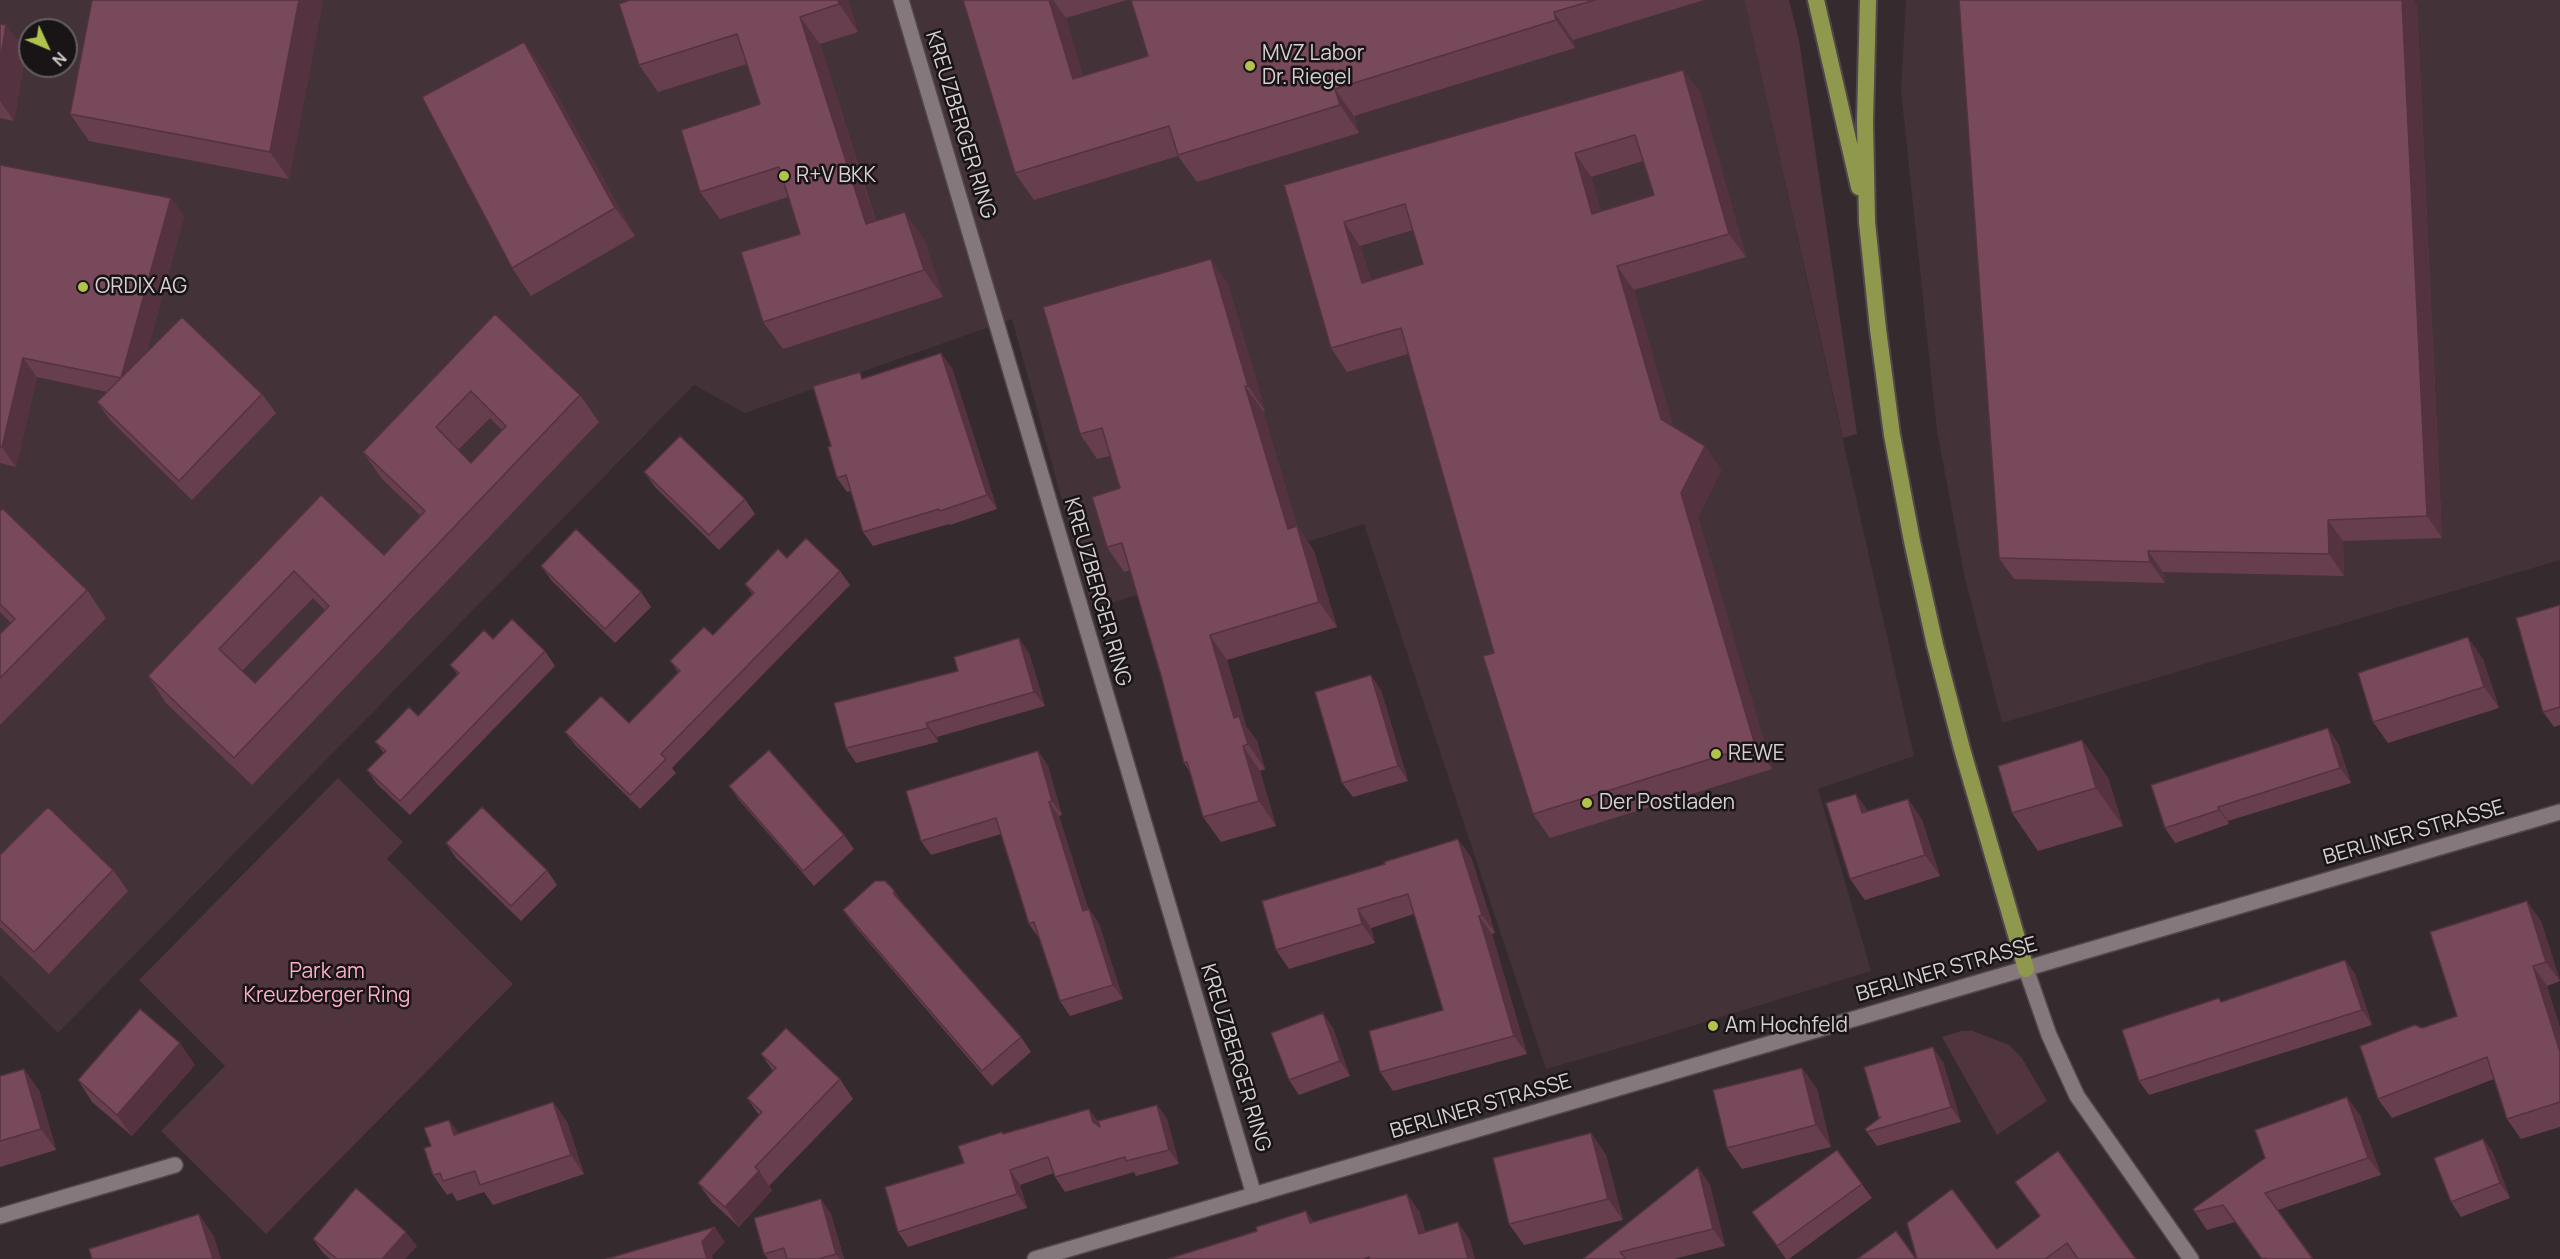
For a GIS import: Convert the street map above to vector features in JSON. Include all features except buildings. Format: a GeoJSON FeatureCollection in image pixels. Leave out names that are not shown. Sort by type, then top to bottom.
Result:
{"type":"FeatureCollection","features":[{"type":"Feature","properties":{"kind":"highway"},"geometry":{"type":"LineString","coordinates":[[1816,0],[1867,222]]}},
{"type":"Feature","properties":{"kind":"highway"},"geometry":{"type":"LineString","coordinates":[[1868,0],[1865,122],[1867,222],[1892,435],[1935,645],[1962,749],[2026,969]]}},
{"type":"Feature","properties":{"kind":"street","name":"KREUZBERGER RING"},"geometry":{"type":"LineString","coordinates":[[901,0],[1254,1195]]}},
{"type":"Feature","properties":{"kind":"street","name":"BERLINER STRASSE"},"geometry":{"type":"LineString","coordinates":[[1035,1259],[2560,812]]}},
{"type":"Feature","properties":{"kind":"street"},"geometry":{"type":"LineString","coordinates":[[2026,969],[2049,1035],[2077,1096],[2191,1259]]}},
{"type":"Feature","properties":{"kind":"street"},"geometry":{"type":"LineString","coordinates":[[0,1216],[176,1165]]}},
{"type":"Feature","properties":{"kind":"shaded area"},"geometry":{"type":"Polygon","coordinates":[[[0,0],[1744,0],[1914,756],[1818,789],[1871,971],[1546,1069],[1364,524],[1092,609],[1012,319],[745,413],[694,385],[58,1033],[0,975],[0,0]]]}},
{"type":"Feature","properties":{"kind":"shaded area"},"geometry":{"type":"Polygon","coordinates":[[[1906,0],[2560,0],[2560,560],[2002,723],[1964,574],[1937,431],[1901,91],[1906,0]]]}},
{"type":"Feature","properties":{"kind":"green space"},"geometry":{"type":"Polygon","coordinates":[[[1744,0],[1789,0],[1799,40],[1857,434],[1843,438],[1744,0]]]}},
{"type":"Feature","properties":{"kind":"green space","name":"Park am Kreuzberger Ring"},"geometry":{"type":"Polygon","coordinates":[[[338,778],[403,842],[387,859],[513,984],[266,1234],[161,1131],[225,1066],[139,980],[338,778]]]}},
{"type":"Feature","properties":{"kind":"green space"},"geometry":{"type":"Polygon","coordinates":[[[1961,1031],[1973,1031],[2009,1045],[2022,1058],[2047,1101],[1997,1135],[1942,1037],[1961,1031]]]}},
{"type":"Feature","properties":{"kind":"place","name":"MVZ Labor Dr. Riegel"},"geometry":{"type":"Point","coordinates":[1250,66]}},
{"type":"Feature","properties":{"kind":"place","name":"R+V BKK"},"geometry":{"type":"Point","coordinates":[784,176]}},
{"type":"Feature","properties":{"kind":"place","name":"ORDIX AG"},"geometry":{"type":"Point","coordinates":[83,287]}},
{"type":"Feature","properties":{"kind":"place","name":"REWE"},"geometry":{"type":"Point","coordinates":[1716,754]}},
{"type":"Feature","properties":{"kind":"place","name":"Der Postladen"},"geometry":{"type":"Point","coordinates":[1587,803]}},
{"type":"Feature","properties":{"kind":"place","name":"Am Hochfeld"},"geometry":{"type":"Point","coordinates":[1713,1026]}}]}
